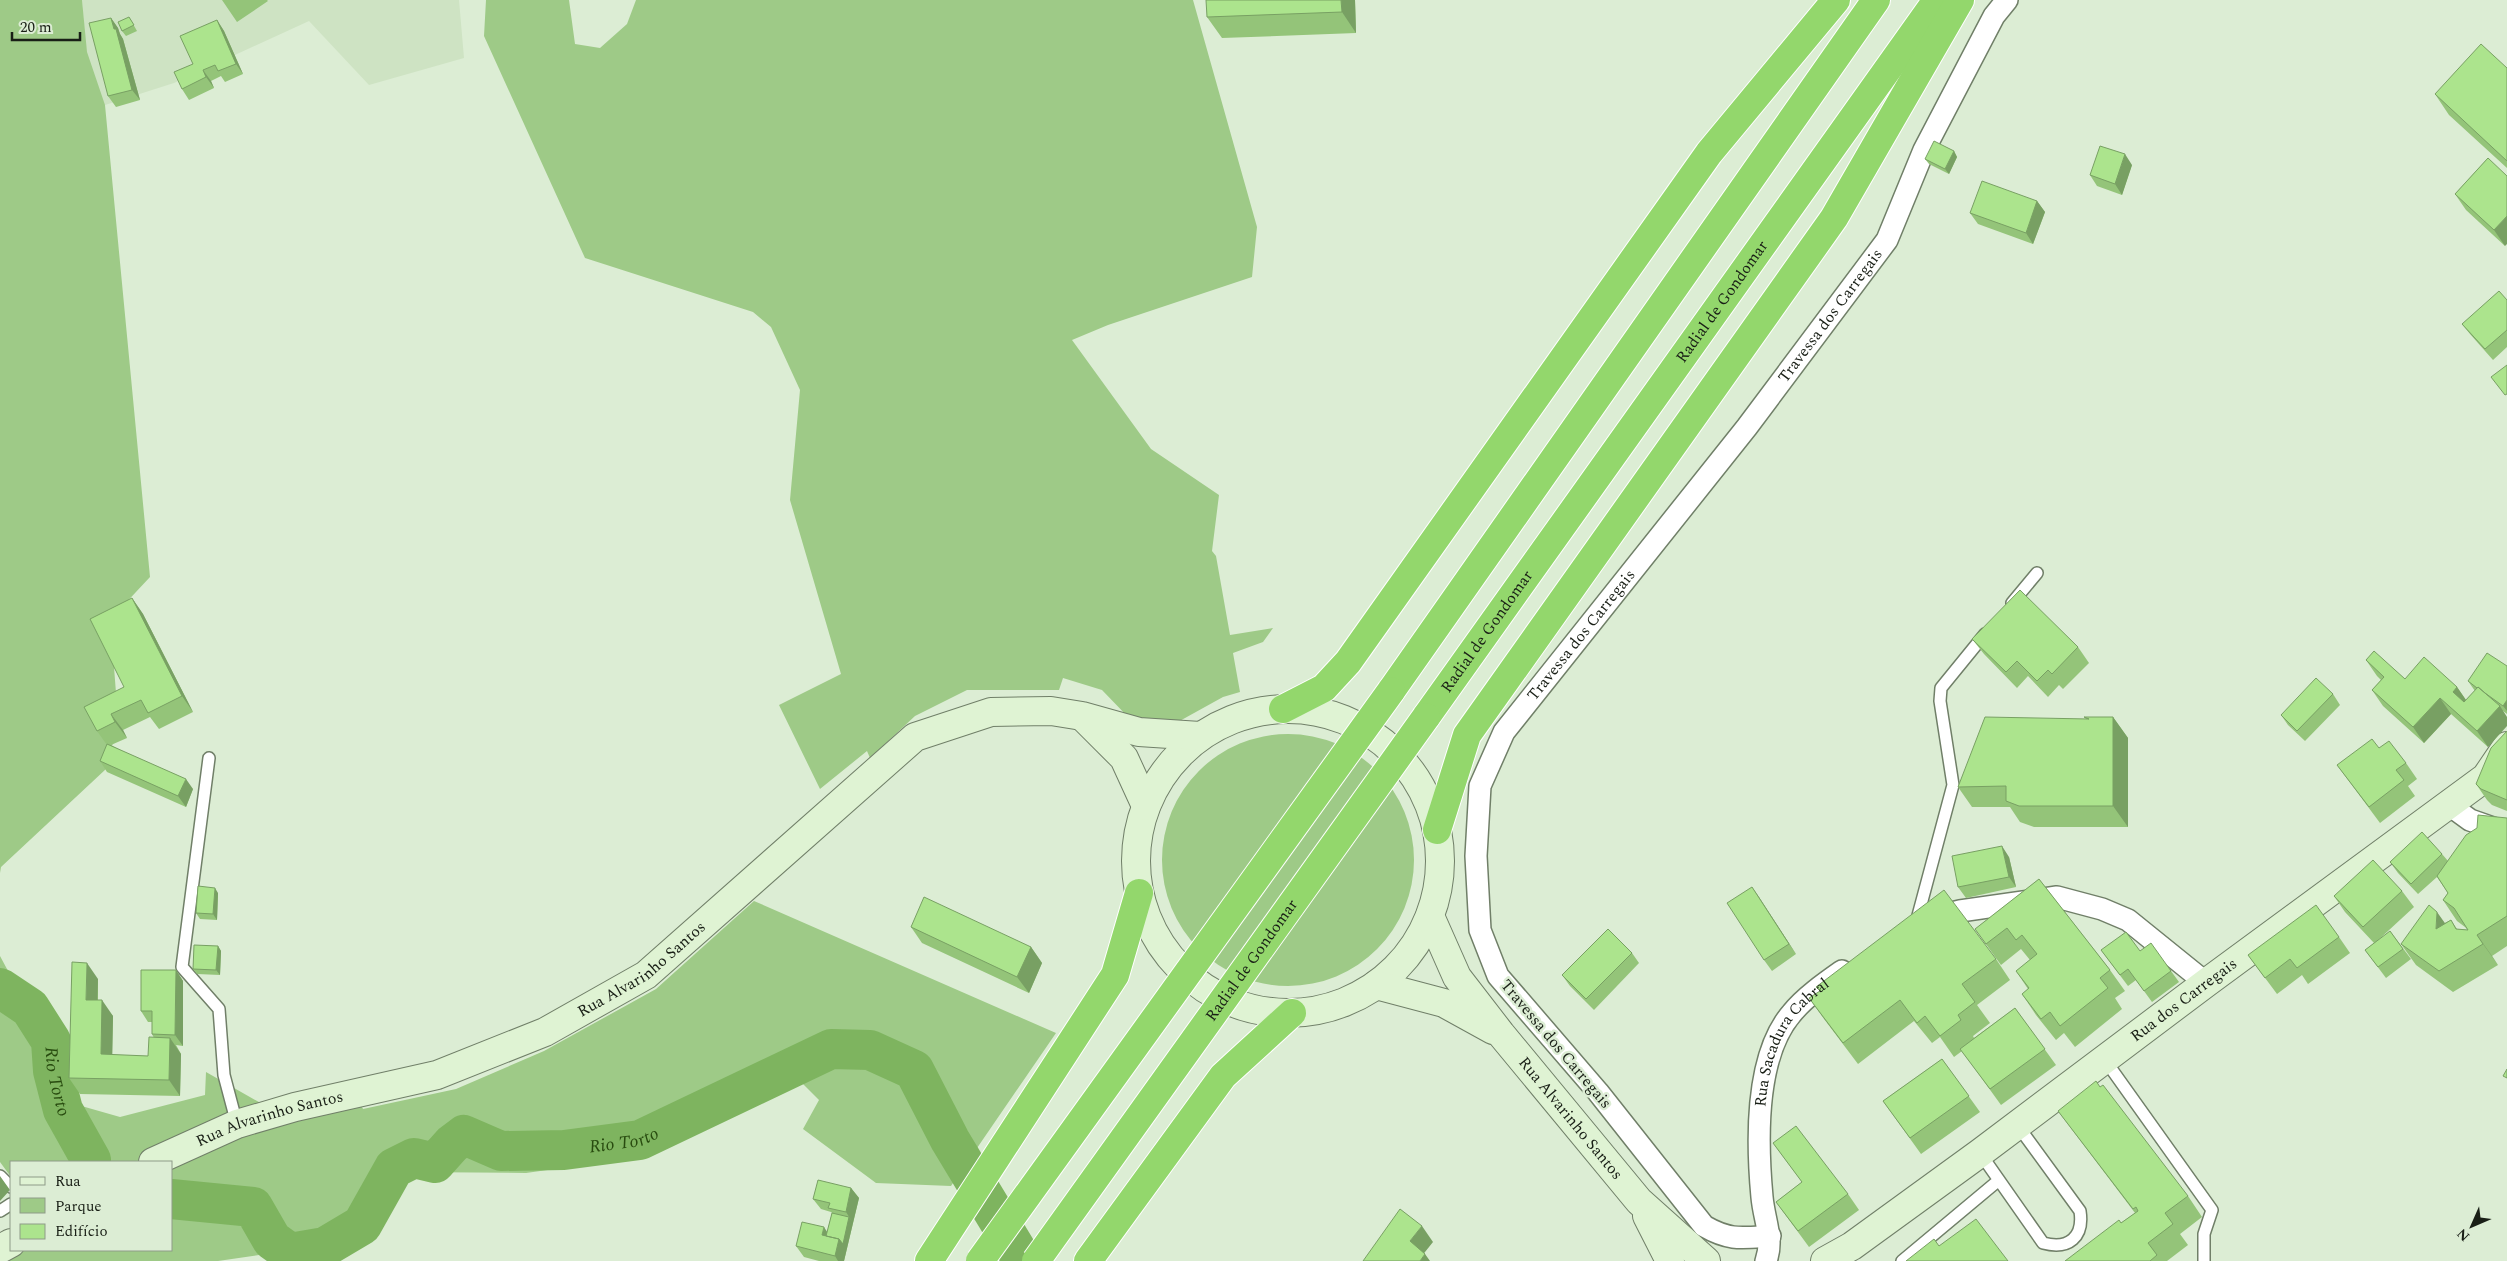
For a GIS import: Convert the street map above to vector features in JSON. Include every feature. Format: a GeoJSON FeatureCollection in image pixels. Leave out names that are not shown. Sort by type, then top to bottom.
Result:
{"type":"FeatureCollection","features":[{"type":"Feature","properties":{"kind":"highway"},"geometry":{"type":"LineString","coordinates":[[1283,709],[1324,688],[1348,662],[1708,153],[1836,0]]}},
{"type":"Feature","properties":{"kind":"highway"},"geometry":{"type":"LineString","coordinates":[[980,1261],[1391,692],[1876,0]]}},
{"type":"Feature","properties":{"kind":"highway","name":"Radial de Gondomar"},"geometry":{"type":"LineString","coordinates":[[1036,1261],[1937,0]]}},
{"type":"Feature","properties":{"kind":"highway"},"geometry":{"type":"LineString","coordinates":[[1437,830],[1467,735],[1834,218],[1960,0]]}},
{"type":"Feature","properties":{"kind":"highway"},"geometry":{"type":"LineString","coordinates":[[929,1261],[1115,975],[1139,893]]}},
{"type":"Feature","properties":{"kind":"highway"},"geometry":{"type":"LineString","coordinates":[[1088,1261],[1223,1076],[1292,1013]]}},
{"type":"Feature","properties":{"kind":"street","name":"Travessa dos Carregais"},"geometry":{"type":"LineString","coordinates":[[1770,1236],[1740,1239],[1722,1236],[1704,1226],[1598,1092],[1498,976],[1480,930],[1476,856],[1480,786],[1504,732],[1747,427],[1887,240],[1924,150],[1994,16],[2006,0]]}},
{"type":"Feature","properties":{"kind":"street"},"geometry":{"type":"LineString","coordinates":[[1283,709],[1313,711],[1342,719],[1369,732],[1392,750],[1412,773],[1427,800],[1437,830],[1440,858],[1438,886],[1430,916],[1416,943],[1398,966],[1376,985],[1341,1003],[1322,1009],[1292,1013],[1262,1011],[1234,1003],[1207,990],[1183,971],[1164,948],[1149,922],[1139,893],[1136,864],[1138,835],[1146,806],[1159,780],[1177,756],[1200,736],[1225,722],[1253,712],[1283,709]]}},
{"type":"Feature","properties":{"kind":"street","name":"Rua Alvarinho Santos"},"geometry":{"type":"LineString","coordinates":[[154,1161],[237,1124],[295,1106],[437,1075],[545,1032],[646,975],[915,737],[991,712],[1051,710],[1082,716],[1139,732],[1200,736]]}},
{"type":"Feature","properties":{"kind":"street"},"geometry":{"type":"LineString","coordinates":[[1082,716],[1124,758],[1146,806]]}},
{"type":"Feature","properties":{"kind":"street","name":"Rua dos Carregais"},"geometry":{"type":"LineString","coordinates":[[1825,1261],[1845,1254],[2206,983],[2486,777],[2507,746]]}},
{"type":"Feature","properties":{"kind":"street"},"geometry":{"type":"LineString","coordinates":[[2448,804],[2470,820],[2507,833]]}},
{"type":"Feature","properties":{"kind":"street"},"geometry":{"type":"LineString","coordinates":[[1896,934],[1916,923],[1960,911],[2057,897],[2102,909],[2128,920],[2206,983]]}},
{"type":"Feature","properties":{"kind":"street","name":"Rua Alvarinho Santos"},"geometry":{"type":"LineString","coordinates":[[1430,916],[1457,976],[1501,1034],[1639,1201],[1706,1261]]}},
{"type":"Feature","properties":{"kind":"street","name":"Rua Sacadura Cabral"},"geometry":{"type":"LineString","coordinates":[[1766,1261],[1770,1236],[1762,1199],[1758,1131],[1763,1087],[1771,1051],[1791,1014],[1828,981],[1859,960]]}},
{"type":"Feature","properties":{"kind":"street","name":"Rua Alvarinho Santos"},"geometry":{"type":"LineString","coordinates":[[1376,985],[1444,1003],[1501,1034]]}},
{"type":"Feature","properties":{"kind":"street","name":"Rua Alvarinho Santos"},"geometry":{"type":"LineString","coordinates":[[1639,1201],[1670,1261]]}},
{"type":"Feature","properties":{"kind":"lane"},"geometry":{"type":"LineString","coordinates":[[2005,611],[2037,573]]}},
{"type":"Feature","properties":{"kind":"lane"},"geometry":{"type":"LineString","coordinates":[[1916,923],[1953,784],[1940,701],[1941,688],[1992,626]]}},
{"type":"Feature","properties":{"kind":"lane"},"geometry":{"type":"LineString","coordinates":[[209,758],[182,967],[219,1010],[224,1075],[237,1124]]}},
{"type":"Feature","properties":{"kind":"lane"},"geometry":{"type":"LineString","coordinates":[[2105,1060],[2212,1210],[2204,1234],[2204,1261]]}},
{"type":"Feature","properties":{"kind":"lane"},"geometry":{"type":"LineString","coordinates":[[1980,1153],[2043,1243],[2054,1246],[2066,1243],[2076,1237],[2082,1224],[2080,1211],[2018,1126]]}},
{"type":"Feature","properties":{"kind":"lane"},"geometry":{"type":"LineString","coordinates":[[0,1176],[10,1187]]}},
{"type":"Feature","properties":{"kind":"lane"},"geometry":{"type":"LineString","coordinates":[[1902,1261],[1999,1180]]}},
{"type":"Feature","properties":{"kind":"shaded area"},"geometry":{"type":"Polygon","coordinates":[[[82,0],[459,0],[464,58],[369,85],[309,21],[174,83],[105,105],[91,107],[82,0]]]}},
{"type":"Feature","properties":{"kind":"green space"},"geometry":{"type":"Polygon","coordinates":[[[0,0],[82,0],[87,52],[105,105],[150,577],[121,608],[114,667],[119,732],[105,759],[106,769],[1,867],[0,873],[0,0]]]}},
{"type":"Feature","properties":{"kind":"green space"},"geometry":{"type":"Polygon","coordinates":[[[486,0],[569,0],[575,44],[600,48],[627,24],[636,0],[1193,0],[1257,227],[1252,277],[1108,325],[1072,340],[1151,449],[1219,495],[1212,551],[1216,556],[1230,635],[1273,628],[1263,642],[1233,653],[1240,692],[1223,697],[1176,723],[1158,748],[1102,690],[1063,678],[1059,690],[967,690],[915,716],[870,758],[867,751],[820,789],[779,705],[841,674],[790,500],[800,390],[771,327],[753,312],[585,258],[484,36],[486,0]]]}},
{"type":"Feature","properties":{"kind":"green space"},"geometry":{"type":"Polygon","coordinates":[[[1276,734],[1300,734],[1325,739],[1348,749],[1368,762],[1386,780],[1399,800],[1409,823],[1414,848],[1412,885],[1405,908],[1386,940],[1368,958],[1348,971],[1325,981],[1300,986],[1276,986],[1251,981],[1228,971],[1208,958],[1190,940],[1177,920],[1167,897],[1162,872],[1162,848],[1167,823],[1177,800],[1190,780],[1208,762],[1228,749],[1251,739],[1276,734]]]}},
{"type":"Feature","properties":{"kind":"green space"},"geometry":{"type":"Polygon","coordinates":[[[754,901],[1056,1033],[951,1186],[876,1183],[803,1129],[819,1100],[803,1084],[803,1054],[640,1133],[597,1163],[526,1173],[403,1172],[396,1184],[397,1186],[365,1234],[350,1241],[343,1248],[332,1249],[306,1261],[283,1261],[266,1254],[218,1261],[9,1261],[19,1251],[172,1251],[172,1161],[10,1161],[10,1176],[0,1162],[0,956],[43,1036],[57,1099],[120,1117],[205,1095],[206,1072],[287,1118],[357,1097],[363,1109],[456,1089],[544,1051],[656,989],[754,901]]]}},
{"type":"Feature","properties":{"kind":"building"},"geometry":{"type":"Polygon","coordinates":[[[1206,0],[1341,0],[1342,12],[1207,17],[1206,0]]]}},
{"type":"Feature","properties":{"kind":"building"},"geometry":{"type":"Polygon","coordinates":[[[129,17],[134,25],[122,31],[118,22],[129,17]]]}},
{"type":"Feature","properties":{"kind":"building"},"geometry":{"type":"Polygon","coordinates":[[[111,18],[114,29],[116,29],[132,90],[108,96],[89,23],[111,18]]]}},
{"type":"Feature","properties":{"kind":"building"},"geometry":{"type":"Polygon","coordinates":[[[217,20],[236,64],[218,71],[215,65],[203,70],[206,77],[182,89],[174,72],[193,64],[180,36],[217,20]]]}},
{"type":"Feature","properties":{"kind":"building"},"geometry":{"type":"Polygon","coordinates":[[[2481,44],[2507,68],[2507,161],[2435,94],[2481,44]]]}},
{"type":"Feature","properties":{"kind":"building"},"geometry":{"type":"Polygon","coordinates":[[[1934,141],[1954,151],[1945,169],[1925,159],[1934,141]]]}},
{"type":"Feature","properties":{"kind":"building"},"geometry":{"type":"Polygon","coordinates":[[[2100,146],[2125,154],[2115,184],[2090,175],[2100,146]]]}},
{"type":"Feature","properties":{"kind":"building"},"geometry":{"type":"Polygon","coordinates":[[[2488,158],[2507,176],[2507,216],[2494,230],[2455,194],[2488,158]]]}},
{"type":"Feature","properties":{"kind":"building"},"geometry":{"type":"Polygon","coordinates":[[[1982,181],[2037,201],[2026,233],[1970,213],[1982,181]]]}},
{"type":"Feature","properties":{"kind":"building"},"geometry":{"type":"Polygon","coordinates":[[[2499,291],[2507,300],[2507,330],[2485,349],[2462,324],[2499,291]]]}},
{"type":"Feature","properties":{"kind":"building"},"geometry":{"type":"Polygon","coordinates":[[[2507,365],[2507,394],[2505,395],[2491,377],[2507,365]]]}},
{"type":"Feature","properties":{"kind":"building"},"geometry":{"type":"Polygon","coordinates":[[[2020,590],[2078,647],[2052,674],[2048,670],[2037,681],[2017,661],[2006,672],[1972,639],[2020,590]]]}},
{"type":"Feature","properties":{"kind":"building"},"geometry":{"type":"Polygon","coordinates":[[[132,598],[182,696],[148,713],[141,700],[111,714],[115,722],[97,731],[84,707],[124,687],[90,619],[132,598]]]}},
{"type":"Feature","properties":{"kind":"building"},"geometry":{"type":"Polygon","coordinates":[[[2374,651],[2405,679],[2424,657],[2457,687],[2453,692],[2464,702],[2478,687],[2500,706],[2477,731],[2440,698],[2413,727],[2372,690],[2384,677],[2366,660],[2374,651]]]}},
{"type":"Feature","properties":{"kind":"building"},"geometry":{"type":"Polygon","coordinates":[[[2487,653],[2507,666],[2507,700],[2503,706],[2468,681],[2487,653]]]}},
{"type":"Feature","properties":{"kind":"building"},"geometry":{"type":"Polygon","coordinates":[[[2316,678],[2333,694],[2297,731],[2281,715],[2316,678]]]}},
{"type":"Feature","properties":{"kind":"building"},"geometry":{"type":"Polygon","coordinates":[[[1985,717],[2089,719],[2084,717],[2113,717],[2113,806],[2019,806],[2006,801],[2006,786],[1958,787],[1985,717]]]}},
{"type":"Feature","properties":{"kind":"building"},"geometry":{"type":"Polygon","coordinates":[[[2507,731],[2507,800],[2481,789],[2476,784],[2491,748],[2507,731]]]}},
{"type":"Feature","properties":{"kind":"building"},"geometry":{"type":"Polygon","coordinates":[[[2372,739],[2379,748],[2389,741],[2406,763],[2396,770],[2404,780],[2369,807],[2337,765],[2372,739]]]}},
{"type":"Feature","properties":{"kind":"building"},"geometry":{"type":"Polygon","coordinates":[[[107,744],[186,779],[178,796],[100,761],[107,744]]]}},
{"type":"Feature","properties":{"kind":"building"},"geometry":{"type":"Polygon","coordinates":[[[2478,815],[2507,818],[2507,916],[2477,935],[2483,944],[2439,971],[2401,944],[2429,905],[2437,912],[2436,929],[2451,920],[2456,929],[2468,930],[2454,908],[2443,900],[2448,893],[2437,876],[2466,835],[2477,828],[2478,815]]]}},
{"type":"Feature","properties":{"kind":"building"},"geometry":{"type":"Polygon","coordinates":[[[2422,832],[2442,854],[2411,884],[2390,862],[2422,832]]]}},
{"type":"Feature","properties":{"kind":"building"},"geometry":{"type":"Polygon","coordinates":[[[2002,846],[2009,877],[1958,887],[1952,856],[2002,846]]]}},
{"type":"Feature","properties":{"kind":"building"},"geometry":{"type":"Polygon","coordinates":[[[2373,860],[2402,891],[2363,927],[2334,896],[2373,860]]]}},
{"type":"Feature","properties":{"kind":"building"},"geometry":{"type":"Polygon","coordinates":[[[2039,879],[2110,970],[2100,978],[2108,988],[2060,1026],[2050,1012],[2041,1019],[2022,994],[2029,988],[2016,971],[2037,954],[2022,935],[2016,940],[2007,928],[1986,944],[1975,929],[2039,879]]]}},
{"type":"Feature","properties":{"kind":"building"},"geometry":{"type":"Polygon","coordinates":[[[198,886],[215,888],[213,914],[196,913],[198,886]]]}},
{"type":"Feature","properties":{"kind":"building"},"geometry":{"type":"Polygon","coordinates":[[[1752,887],[1789,944],[1764,960],[1727,903],[1752,887]]]}},
{"type":"Feature","properties":{"kind":"building"},"geometry":{"type":"Polygon","coordinates":[[[1944,890],[1996,959],[1962,984],[1975,1002],[1958,1015],[1961,1020],[1940,1036],[1925,1016],[1917,1023],[1900,1000],[1843,1043],[1809,998],[1820,991],[1816,987],[1944,890]]]}},
{"type":"Feature","properties":{"kind":"building"},"geometry":{"type":"Polygon","coordinates":[[[924,897],[1031,947],[1017,977],[911,927],[924,897]]]}},
{"type":"Feature","properties":{"kind":"building"},"geometry":{"type":"Polygon","coordinates":[[[2316,905],[2339,937],[2297,968],[2290,959],[2265,978],[2248,955],[2316,905]]]}},
{"type":"Feature","properties":{"kind":"building"},"geometry":{"type":"Polygon","coordinates":[[[1608,929],[1632,953],[1586,999],[1562,975],[1608,929]]]}},
{"type":"Feature","properties":{"kind":"building"},"geometry":{"type":"Polygon","coordinates":[[[2390,931],[2403,949],[2378,967],[2365,950],[2390,931]]]}},
{"type":"Feature","properties":{"kind":"building"},"geometry":{"type":"Polygon","coordinates":[[[2126,932],[2140,951],[2151,943],[2171,971],[2144,991],[2128,969],[2120,975],[2101,950],[2126,932]]]}},
{"type":"Feature","properties":{"kind":"building"},"geometry":{"type":"Polygon","coordinates":[[[194,945],[218,946],[216,970],[193,969],[194,945]]]}},
{"type":"Feature","properties":{"kind":"building"},"geometry":{"type":"Polygon","coordinates":[[[72,962],[87,963],[86,1000],[102,1000],[101,1054],[148,1056],[149,1037],[170,1038],[169,1080],[69,1078],[72,962]]]}},
{"type":"Feature","properties":{"kind":"building"},"geometry":{"type":"Polygon","coordinates":[[[141,970],[176,970],[175,1035],[152,1034],[152,1011],[141,1011],[141,970]]]}},
{"type":"Feature","properties":{"kind":"building"},"geometry":{"type":"Polygon","coordinates":[[[2015,1008],[2045,1049],[1990,1089],[1960,1049],[2015,1008]]]}},
{"type":"Feature","properties":{"kind":"building"},"geometry":{"type":"Polygon","coordinates":[[[1942,1059],[1969,1096],[1910,1138],[1883,1101],[1942,1059]]]}},
{"type":"Feature","properties":{"kind":"building"},"geometry":{"type":"Polygon","coordinates":[[[2507,1069],[2507,1078],[2503,1076],[2507,1069]]]}},
{"type":"Feature","properties":{"kind":"building"},"geometry":{"type":"Polygon","coordinates":[[[2096,1081],[2100,1087],[2103,1085],[2188,1196],[2165,1213],[2173,1224],[2148,1243],[2157,1255],[2150,1261],[2065,1261],[2119,1220],[2121,1223],[2138,1211],[2136,1207],[2133,1209],[2058,1111],[2096,1081]]]}},
{"type":"Feature","properties":{"kind":"building"},"geometry":{"type":"Polygon","coordinates":[[[1796,1126],[1848,1194],[1798,1231],[1776,1202],[1802,1182],[1773,1143],[1796,1126]]]}},
{"type":"Feature","properties":{"kind":"building"},"geometry":{"type":"Polygon","coordinates":[[[818,1180],[851,1188],[846,1212],[828,1208],[830,1203],[813,1199],[818,1180]]]}},
{"type":"Feature","properties":{"kind":"building"},"geometry":{"type":"Polygon","coordinates":[[[1400,1209],[1422,1226],[1410,1241],[1425,1254],[1420,1261],[1363,1261],[1400,1209]]]}},
{"type":"Feature","properties":{"kind":"building"},"geometry":{"type":"Polygon","coordinates":[[[832,1213],[849,1217],[843,1244],[839,1239],[826,1236],[832,1213]]]}},
{"type":"Feature","properties":{"kind":"building"},"geometry":{"type":"Polygon","coordinates":[[[1976,1219],[2008,1261],[1906,1261],[1934,1239],[1939,1246],[1976,1219]]]}},
{"type":"Feature","properties":{"kind":"building"},"geometry":{"type":"Polygon","coordinates":[[[802,1222],[824,1227],[822,1235],[839,1239],[835,1256],[796,1246],[802,1222]]]}},
{"type":"Feature","properties":{"kind":"waterway","name":"Rio Torto"},"geometry":{"type":"LineString","coordinates":[[0,988],[30,1008],[51,1041],[53,1071],[63,1110],[91,1160]]}},
{"type":"Feature","properties":{"kind":"waterway","name":"Rio Torto"},"geometry":{"type":"LineString","coordinates":[[172,1199],[253,1207],[272,1240],[290,1253],[325,1247],[362,1225],[394,1168],[414,1158],[435,1163],[452,1144],[464,1135],[501,1151],[564,1150],[640,1140],[831,1049],[870,1050],[914,1070],[950,1140],[1023,1261]]}}]}
